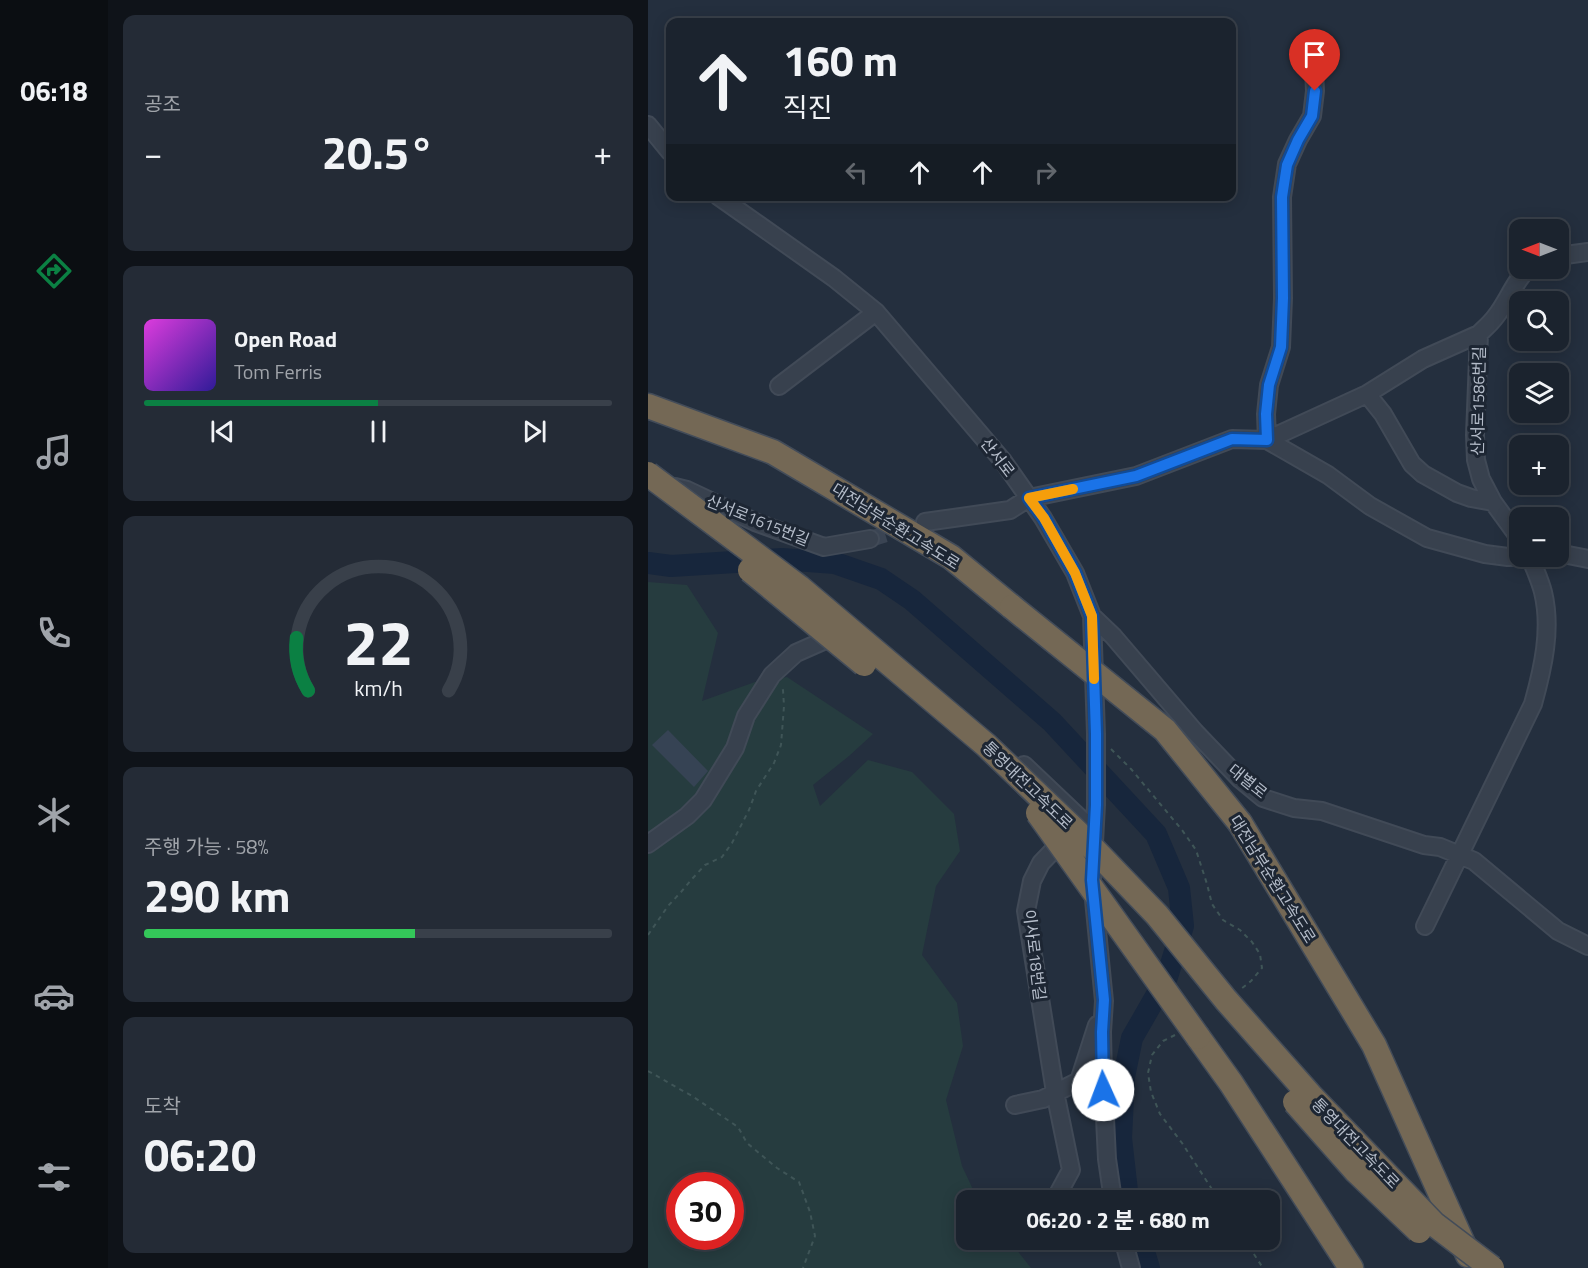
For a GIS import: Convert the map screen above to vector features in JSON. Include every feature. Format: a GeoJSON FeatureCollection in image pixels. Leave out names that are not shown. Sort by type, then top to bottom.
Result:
{"type":"FeatureCollection","features":[{"type":"Feature","properties":{"kind":"highway","name":"대전남부순환고속도로"},"geometry":{"type":"LineString","coordinates":[[648,406],[773,452],[951,557],[1165,730],[1240,822],[1374,1045],[1474,1268]]}},
{"type":"Feature","properties":{"kind":"highway","name":"통영대전고속도로"},"geometry":{"type":"LineString","coordinates":[[648,474],[799,587],[987,745],[1082,837],[1157,915],[1226,1000],[1310,1095],[1434,1224],[1492,1268]]}},
{"type":"Feature","properties":{"kind":"highway","name":"통영대전고속도로"},"geometry":{"type":"LineString","coordinates":[[648,490],[784,597],[976,756],[1074,846],[1147,925],[1213,1009],[1356,1171],[1426,1237],[1465,1268]]}},
{"type":"Feature","properties":{"kind":"highway"},"geometry":{"type":"LineString","coordinates":[[1038,813],[1230,1083],[1352,1268]]}},
{"type":"Feature","properties":{"kind":"street"},"geometry":{"type":"LineString","coordinates":[[1267,440],[1266,414],[1269,385],[1281,347],[1282,197],[1287,165],[1312,116],[1315,91],[1314,70]]}},
{"type":"Feature","properties":{"kind":"street"},"geometry":{"type":"LineString","coordinates":[[648,125],[666,147]]}},
{"type":"Feature","properties":{"kind":"street","name":"산서로"},"geometry":{"type":"LineString","coordinates":[[725,201],[834,278],[876,312],[1003,461],[1044,518],[1075,573],[1092,616]]}},
{"type":"Feature","properties":{"kind":"street"},"geometry":{"type":"LineString","coordinates":[[1569,255],[1588,252]]}},
{"type":"Feature","properties":{"kind":"street","name":"산서로1586번길"},"geometry":{"type":"LineString","coordinates":[[1509,524],[1493,502],[1481,479],[1476,460],[1479,334],[1496,317],[1520,279]]}},
{"type":"Feature","properties":{"kind":"street"},"geometry":{"type":"LineString","coordinates":[[778,386],[876,312]]}},
{"type":"Feature","properties":{"kind":"street"},"geometry":{"type":"LineString","coordinates":[[926,522],[1010,510],[1029,498],[1136,476],[1232,439],[1267,440],[1367,394],[1423,359],[1479,334]]}},
{"type":"Feature","properties":{"kind":"street"},"geometry":{"type":"LineString","coordinates":[[1367,394],[1383,414],[1412,464],[1423,474],[1443,487],[1471,498],[1493,502]]}},
{"type":"Feature","properties":{"kind":"street"},"geometry":{"type":"LineString","coordinates":[[1267,440],[1328,474],[1370,506],[1427,538],[1485,554],[1509,557]]}},
{"type":"Feature","properties":{"kind":"street","name":"산서로1615번길"},"geometry":{"type":"LineString","coordinates":[[648,490],[666,484],[687,490],[755,522],[824,547],[870,539]]}},
{"type":"Feature","properties":{"kind":"street"},"geometry":{"type":"LineString","coordinates":[[1569,556],[1588,559]]}},
{"type":"Feature","properties":{"kind":"street"},"geometry":{"type":"LineString","coordinates":[[1425,926],[1533,704],[1541,672],[1547,614],[1534,567]]}},
{"type":"Feature","properties":{"kind":"street"},"geometry":{"type":"LineString","coordinates":[[1092,616],[1096,734],[1096,802],[1092,880],[1104,1000],[1102,1077],[1107,1159],[1112,1190]]}},
{"type":"Feature","properties":{"kind":"street","name":"대별로"},"geometry":{"type":"LineString","coordinates":[[1092,616],[1113,636],[1195,732],[1240,779],[1263,798],[1294,808],[1322,811],[1461,855],[1473,861],[1558,931],[1588,946]]}},
{"type":"Feature","properties":{"kind":"street"},"geometry":{"type":"LineString","coordinates":[[648,844],[687,816],[703,800],[735,748],[746,716],[772,675],[796,653],[855,627],[887,649],[983,729],[1082,820]]}},
{"type":"Feature","properties":{"kind":"street","name":"이사로18번길"},"geometry":{"type":"LineString","coordinates":[[1060,1190],[1071,1170],[1055,1092],[1026,911],[1032,881],[1041,862],[1082,820],[1096,802]]}},
{"type":"Feature","properties":{"kind":"street"},"geometry":{"type":"LineString","coordinates":[[1079,1082],[1104,1000]]}},
{"type":"Feature","properties":{"kind":"street"},"geometry":{"type":"LineString","coordinates":[[1015,1105],[1043,1099],[1079,1082],[1102,1077]]}},
{"type":"Feature","properties":{"kind":"street"},"geometry":{"type":"LineString","coordinates":[[1126,1250],[1131,1268]]}},
{"type":"Feature","properties":{"kind":"path"},"geometry":{"type":"LineString","coordinates":[[648,935],[668,906],[705,865],[722,857],[749,810],[756,791],[774,763],[781,745],[784,706],[783,690],[772,675]]}},
{"type":"Feature","properties":{"kind":"path"},"geometry":{"type":"LineString","coordinates":[[648,1071],[692,1096],[738,1127],[747,1143],[777,1168],[799,1182],[810,1212],[815,1236],[803,1268]]}},
{"type":"Feature","properties":{"kind":"path"},"geometry":{"type":"LineString","coordinates":[[1251,1250],[1263,1268]]}},
{"type":"Feature","properties":{"kind":"green space"},"geometry":{"type":"Polygon","coordinates":[[[648,582],[687,585],[718,633],[702,701],[755,682],[787,677],[873,734],[813,785],[820,806],[868,760],[912,772],[954,814],[960,851],[936,886],[922,955],[957,1003],[963,1046],[946,1100],[962,1166],[973,1190],[956,1190],[956,1250],[1017,1250],[1031,1268],[648,1268],[648,582]]]}},
{"type":"Feature","properties":{"kind":"building"},"geometry":{"type":"Polygon","coordinates":[[[668,730],[708,771],[694,787],[652,745],[668,730]]]}},
{"type":"Feature","properties":{"kind":"waterway"},"geometry":{"type":"LineString","coordinates":[[648,563],[671,566],[782,559],[835,563],[881,579],[912,600],[1052,722],[1156,834],[1179,888],[1183,926],[1167,977],[1132,1038],[1124,1077],[1121,1138],[1127,1190]]}},
{"type":"Feature","properties":{"kind":"waterway"},"geometry":{"type":"LineString","coordinates":[[1143,1250],[1149,1268]]}},
{"type":"Feature","properties":{"kind":"tunnel"},"geometry":{"type":"LineString","coordinates":[[870,539],[909,527]]}},
{"type":"Feature","properties":{"kind":"slow traffic"},"geometry":{"type":"LineString","coordinates":[[1073,489],[1029,498],[1044,518],[1075,573],[1092,616],[1094,679]]}},
{"type":"Feature","properties":{"kind":"route"},"geometry":{"type":"LineString","coordinates":[[1103,1090],[1104,1000],[1092,880],[1096,805],[1092,616],[1075,573],[1044,518],[1029,498],[1136,476],[1232,439],[1267,440],[1266,414],[1269,385],[1281,347],[1282,197],[1287,165],[1312,116],[1315,91]]}}]}
